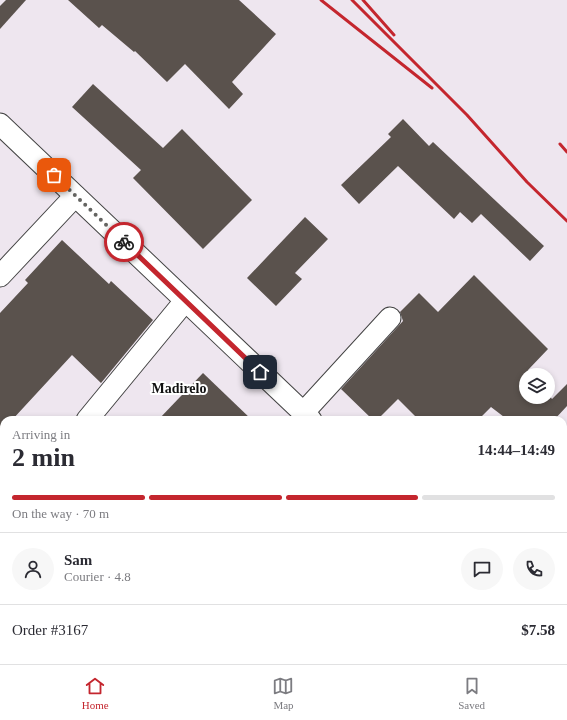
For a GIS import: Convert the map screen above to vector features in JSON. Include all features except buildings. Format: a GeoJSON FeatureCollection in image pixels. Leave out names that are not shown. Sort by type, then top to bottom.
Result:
{"type":"FeatureCollection","features":[{"type":"Feature","properties":{"kind":"lane"},"geometry":{"type":"LineString","coordinates":[[0,124],[307,416],[390,318]]}},
{"type":"Feature","properties":{"kind":"lane"},"geometry":{"type":"LineString","coordinates":[[0,276],[75,196]]}},
{"type":"Feature","properties":{"kind":"lane"},"geometry":{"type":"LineString","coordinates":[[90,416],[186,301]]}},
{"type":"Feature","properties":{"kind":"shaded area"},"geometry":{"type":"Polygon","coordinates":[[[0,0],[567,0],[567,416],[0,416],[0,0]]]}},
{"type":"Feature","properties":{"kind":"railway"},"geometry":{"type":"LineString","coordinates":[[321,0],[432,88]]}},
{"type":"Feature","properties":{"kind":"railway"},"geometry":{"type":"LineString","coordinates":[[352,0],[467,115],[527,182],[567,221]]}},
{"type":"Feature","properties":{"kind":"railway"},"geometry":{"type":"LineString","coordinates":[[363,0],[394,35]]}},
{"type":"Feature","properties":{"kind":"railway"},"geometry":{"type":"LineString","coordinates":[[560,144],[567,152]]}},
{"type":"Feature","properties":{"kind":"way so far"},"geometry":{"type":"LineString","coordinates":[[54,175],[124,242]]}},
{"type":"Feature","properties":{"kind":"district","name":"Madirelo"},"geometry":{"type":"Point","coordinates":[179,388]}},
{"type":"Feature","properties":{"kind":"route"},"geometry":{"type":"LineString","coordinates":[[124,242],[260,372]]}}]}
